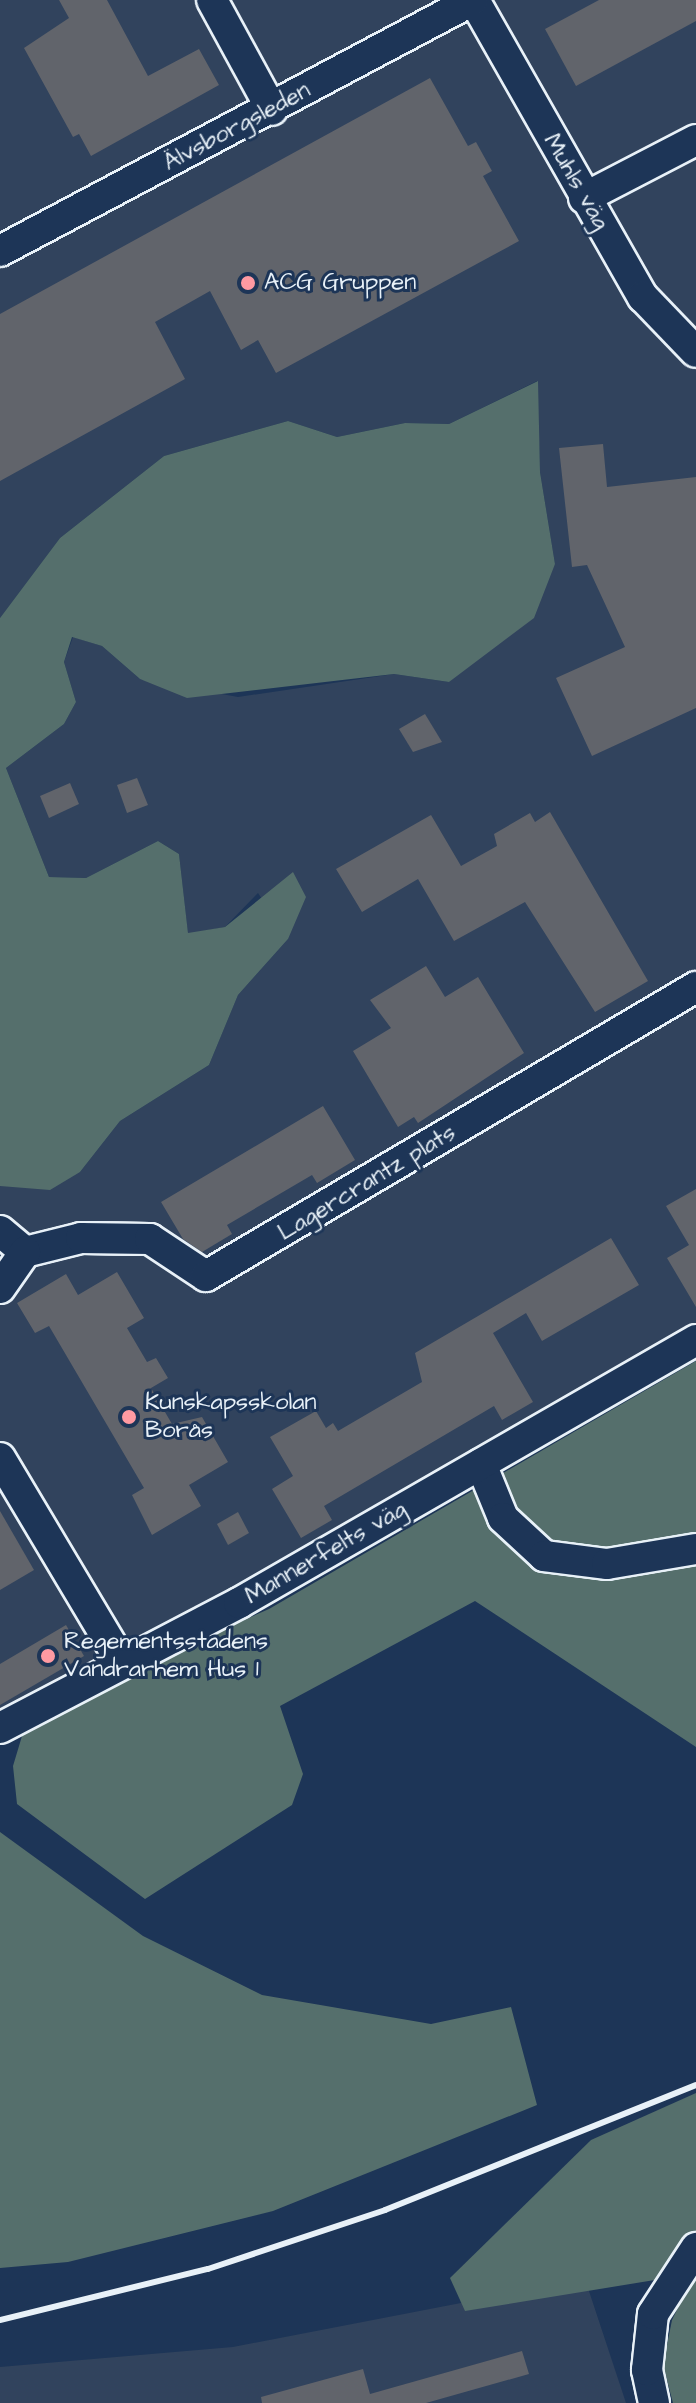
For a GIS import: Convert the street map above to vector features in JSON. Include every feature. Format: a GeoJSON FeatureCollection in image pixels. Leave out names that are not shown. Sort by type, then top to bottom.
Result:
{"type":"FeatureCollection","features":[{"type":"Feature","properties":{"kind":"street"},"geometry":{"type":"LineString","coordinates":[[212,0],[272,110]]}},
{"type":"Feature","properties":{"kind":"street","name":"Älvsborgsleden"},"geometry":{"type":"LineString","coordinates":[[0,251],[272,110],[473,0]]}},
{"type":"Feature","properties":{"kind":"street","name":"Muhls väg"},"geometry":{"type":"LineString","coordinates":[[473,0],[643,297],[696,352]]}},
{"type":"Feature","properties":{"kind":"street"},"geometry":{"type":"LineString","coordinates":[[584,198],[696,140]]}},
{"type":"Feature","properties":{"kind":"street","name":"Lagercrantz plats"},"geometry":{"type":"LineString","coordinates":[[25,1252],[81,1238],[150,1239],[206,1276],[696,987]]}},
{"type":"Feature","properties":{"kind":"street"},"geometry":{"type":"LineString","coordinates":[[0,1231],[25,1252],[0,1288]]}},
{"type":"Feature","properties":{"kind":"street","name":"Mannerfelts väg"},"geometry":{"type":"LineString","coordinates":[[0,1728],[481,1464],[696,1340]]}},
{"type":"Feature","properties":{"kind":"street"},"geometry":{"type":"LineString","coordinates":[[0,1458],[121,1661]]}},
{"type":"Feature","properties":{"kind":"street"},"geometry":{"type":"LineString","coordinates":[[481,1464],[503,1518],[544,1556],[607,1564],[696,1549]]}},
{"type":"Feature","properties":{"kind":"street"},"geometry":{"type":"LineString","coordinates":[[654,2403],[647,2370],[653,2314],[696,2248]]}},
{"type":"Feature","properties":{"kind":"shaded area"},"geometry":{"type":"Polygon","coordinates":[[[0,0],[696,0],[696,1325],[0,1730],[0,1186],[80,1172],[120,1121],[209,1065],[238,995],[288,939],[258,893],[225,927],[188,934],[179,854],[158,841],[86,878],[49,877],[6,768],[64,724],[76,702],[64,662],[73,637],[102,646],[140,679],[238,697],[394,674],[449,682],[555,564],[540,472],[537,381],[449,424],[405,423],[337,437],[288,421],[164,456],[60,538],[0,618],[0,0]]]}},
{"type":"Feature","properties":{"kind":"shaded area"},"geometry":{"type":"Polygon","coordinates":[[[585,2279],[626,2403],[0,2403],[0,2367],[233,2347],[585,2279]]]}},
{"type":"Feature","properties":{"kind":"green space"},"geometry":{"type":"Polygon","coordinates":[[[538,381],[540,472],[555,564],[534,618],[449,682],[394,674],[187,698],[140,679],[102,646],[72,637],[64,662],[76,702],[64,724],[6,768],[49,877],[86,878],[158,841],[179,854],[188,933],[225,927],[293,872],[306,897],[288,939],[238,995],[209,1065],[120,1121],[80,1172],[50,1190],[0,1186],[0,618],[60,538],[164,456],[288,421],[337,437],[405,423],[449,424],[538,381]]]}},
{"type":"Feature","properties":{"kind":"green space"},"geometry":{"type":"Polygon","coordinates":[[[696,1361],[696,1747],[475,1601],[280,1706],[303,1774],[292,1805],[145,1899],[17,1804],[13,1766],[25,1726],[81,1691],[269,1609],[696,1361]]]}},
{"type":"Feature","properties":{"kind":"green space"},"geometry":{"type":"Polygon","coordinates":[[[0,1832],[143,1936],[262,1995],[431,2024],[511,2007],[537,2105],[273,2211],[68,2262],[0,2268],[0,1832]]]}},
{"type":"Feature","properties":{"kind":"green space"},"geometry":{"type":"Polygon","coordinates":[[[696,2093],[696,2252],[667,2278],[465,2311],[450,2278],[591,2140],[696,2093]]]}},
{"type":"Feature","properties":{"kind":"green space"},"geometry":{"type":"Polygon","coordinates":[[[696,2271],[696,2403],[673,2403],[663,2365],[672,2320],[696,2271]]]}},
{"type":"Feature","properties":{"kind":"building"},"geometry":{"type":"Polygon","coordinates":[[[59,0],[107,0],[148,76],[199,49],[219,85],[91,156],[79,134],[73,137],[24,48],[69,18],[59,0]]]}},
{"type":"Feature","properties":{"kind":"building"},"geometry":{"type":"Polygon","coordinates":[[[599,0],[696,0],[696,21],[576,86],[545,29],[599,0]]]}},
{"type":"Feature","properties":{"kind":"building","name":"ACG Gruppen"},"geometry":{"type":"Polygon","coordinates":[[[430,78],[468,146],[476,142],[492,171],[483,176],[519,241],[276,373],[258,340],[241,350],[210,291],[155,322],[185,379],[0,481],[0,314],[430,78]]]}},
{"type":"Feature","properties":{"kind":"building"},"geometry":{"type":"Polygon","coordinates":[[[603,444],[607,487],[696,477],[696,708],[592,756],[556,678],[625,647],[587,565],[572,567],[559,448],[603,444]]]}},
{"type":"Feature","properties":{"kind":"building"},"geometry":{"type":"Polygon","coordinates":[[[425,714],[442,742],[413,752],[399,729],[425,714]]]}},
{"type":"Feature","properties":{"kind":"building"},"geometry":{"type":"Polygon","coordinates":[[[137,778],[148,805],[127,813],[117,785],[137,778]]]}},
{"type":"Feature","properties":{"kind":"building"},"geometry":{"type":"Polygon","coordinates":[[[70,783],[79,804],[49,818],[40,796],[70,783]]]}},
{"type":"Feature","properties":{"kind":"building"},"geometry":{"type":"Polygon","coordinates":[[[550,812],[648,981],[595,1012],[525,902],[454,941],[418,879],[362,912],[336,869],[431,815],[461,866],[497,846],[494,834],[530,813],[535,822],[550,812]]]}},
{"type":"Feature","properties":{"kind":"building"},"geometry":{"type":"Polygon","coordinates":[[[426,966],[445,997],[478,977],[524,1053],[418,1123],[414,1117],[398,1127],[353,1051],[391,1028],[370,1000],[426,966]]]}},
{"type":"Feature","properties":{"kind":"building"},"geometry":{"type":"Polygon","coordinates":[[[323,1106],[355,1160],[317,1183],[312,1175],[227,1225],[232,1234],[202,1252],[183,1239],[161,1202],[323,1106]]]}},
{"type":"Feature","properties":{"kind":"building"},"geometry":{"type":"Polygon","coordinates":[[[696,1189],[696,1307],[667,1258],[689,1245],[666,1206],[696,1189]]]}},
{"type":"Feature","properties":{"kind":"building"},"geometry":{"type":"Polygon","coordinates":[[[611,1238],[639,1285],[542,1341],[526,1313],[493,1333],[533,1402],[502,1420],[494,1406],[324,1506],[332,1520],[301,1538],[272,1489],[293,1476],[270,1437],[316,1411],[326,1428],[333,1423],[338,1431],[422,1382],[415,1353],[611,1238]]]}},
{"type":"Feature","properties":{"kind":"building"},"geometry":{"type":"Polygon","coordinates":[[[117,1272],[144,1318],[127,1328],[147,1362],[156,1358],[168,1378],[151,1388],[172,1424],[202,1417],[228,1462],[189,1485],[201,1506],[152,1535],[132,1495],[144,1488],[49,1326],[35,1333],[17,1303],[66,1274],[78,1295],[117,1272]]]}},
{"type":"Feature","properties":{"kind":"building"},"geometry":{"type":"Polygon","coordinates":[[[0,1511],[34,1570],[0,1590],[0,1511]]]}},
{"type":"Feature","properties":{"kind":"building"},"geometry":{"type":"Polygon","coordinates":[[[238,1512],[249,1533],[228,1545],[217,1524],[238,1512]]]}},
{"type":"Feature","properties":{"kind":"building","name":"Regementsstadens Vandrarhem Hus 1"},"geometry":{"type":"Polygon","coordinates":[[[66,1625],[84,1656],[0,1705],[0,1664],[66,1625]]]}},
{"type":"Feature","properties":{"kind":"building"},"geometry":{"type":"Polygon","coordinates":[[[522,2351],[529,2374],[426,2403],[262,2403],[261,2397],[363,2369],[370,2394],[522,2351]]]}},
{"type":"Feature","properties":{"kind":"railway"},"geometry":{"type":"LineString","coordinates":[[0,2320],[208,2269],[385,2210],[696,2085]]}},
{"type":"Feature","properties":{"kind":"place","name":"ACG Gruppen"},"geometry":{"type":"Point","coordinates":[248,283]}},
{"type":"Feature","properties":{"kind":"place","name":"Kunskapsskolan Borås"},"geometry":{"type":"Point","coordinates":[129,1417]}},
{"type":"Feature","properties":{"kind":"place","name":"Regementsstadens Vandrarhem Hus 1"},"geometry":{"type":"Point","coordinates":[48,1656]}}]}
